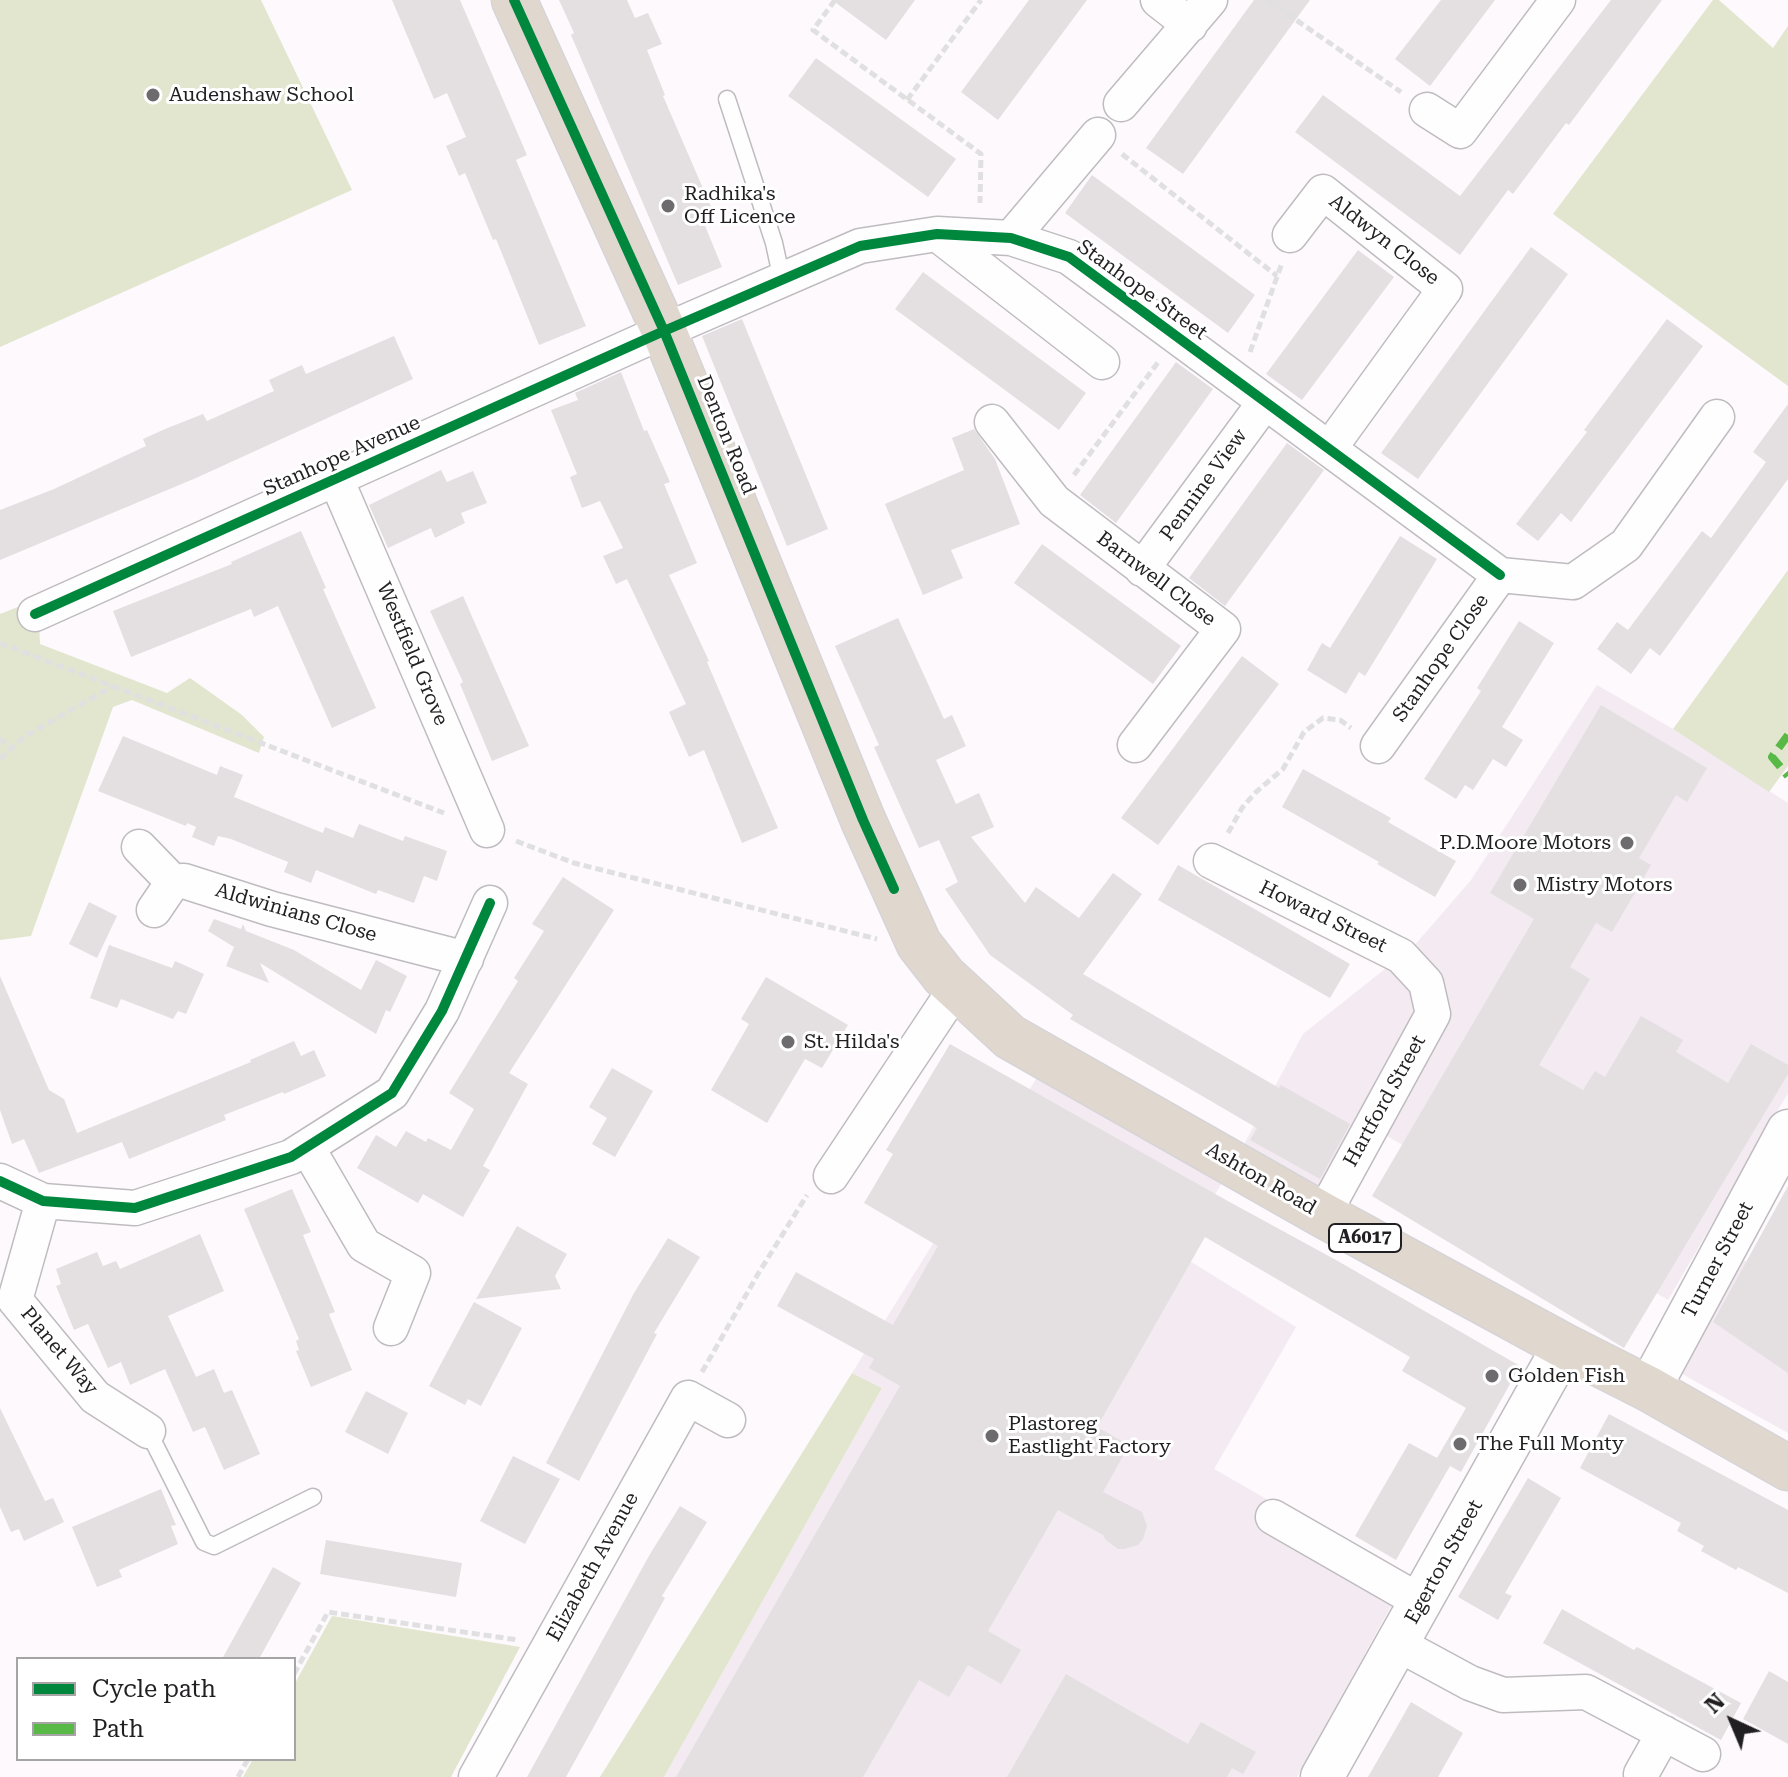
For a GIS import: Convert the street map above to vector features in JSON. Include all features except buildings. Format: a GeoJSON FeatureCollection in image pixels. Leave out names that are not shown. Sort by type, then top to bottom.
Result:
{"type":"FeatureCollection","features":[{"type":"Feature","properties":{"kind":"highway","name":"Denton Road"},"geometry":{"type":"LineString","coordinates":[[514,0],[664,331],[863,820],[919,944],[956,988]]}},
{"type":"Feature","properties":{"kind":"highway","name":"Ashton Road"},"geometry":{"type":"LineString","coordinates":[[956,988],[1010,1037],[1323,1215],[1649,1389],[1788,1468]]}},
{"type":"Feature","properties":{"kind":"street"},"geometry":{"type":"LineString","coordinates":[[1121,104],[1200,12],[1158,0]]}},
{"type":"Feature","properties":{"kind":"street"},"geometry":{"type":"LineString","coordinates":[[1427,110],[1460,131],[1558,0]]}},
{"type":"Feature","properties":{"kind":"street"},"geometry":{"type":"LineString","coordinates":[[995,237],[1098,135]]}},
{"type":"Feature","properties":{"kind":"street","name":"Aldwyn Close"},"geometry":{"type":"LineString","coordinates":[[1290,235],[1323,192],[1445,289],[1329,449]]}},
{"type":"Feature","properties":{"kind":"street","name":"Stanhope Street"},"geometry":{"type":"LineString","coordinates":[[664,331],[860,246],[937,234],[995,237],[1069,257],[1500,575]]}},
{"type":"Feature","properties":{"kind":"street"},"geometry":{"type":"LineString","coordinates":[[937,234],[1102,362]]}},
{"type":"Feature","properties":{"kind":"street","name":"Stanhope Avenue"},"geometry":{"type":"LineString","coordinates":[[35,614],[664,331]]}},
{"type":"Feature","properties":{"kind":"street","name":"Pennine View"},"geometry":{"type":"LineString","coordinates":[[1142,569],[1252,392]]}},
{"type":"Feature","properties":{"kind":"street","name":"Stanhope Close"},"geometry":{"type":"LineString","coordinates":[[1378,746],[1500,575],[1573,582],[1626,545],[1717,417]]}},
{"type":"Feature","properties":{"kind":"street","name":"Barnwell Close"},"geometry":{"type":"LineString","coordinates":[[992,422],[1054,501],[1223,629],[1135,745]]}},
{"type":"Feature","properties":{"kind":"street","name":"Westfield Grove"},"geometry":{"type":"LineString","coordinates":[[336,479],[487,830]]}},
{"type":"Feature","properties":{"kind":"street"},"geometry":{"type":"LineString","coordinates":[[139,847],[173,882],[154,910]]}},
{"type":"Feature","properties":{"kind":"street","name":"Howard Street"},"geometry":{"type":"LineString","coordinates":[[1211,861],[1401,956],[1426,983]]}},
{"type":"Feature","properties":{"kind":"street","name":"Aldwinians Close"},"geometry":{"type":"LineString","coordinates":[[173,882],[184,881],[272,909],[466,959]]}},
{"type":"Feature","properties":{"kind":"street"},"geometry":{"type":"LineString","coordinates":[[0,1181],[43,1201],[135,1208],[291,1157],[392,1093],[442,1011],[490,903]]}},
{"type":"Feature","properties":{"kind":"street","name":"Hartford Street"},"geometry":{"type":"LineString","coordinates":[[1323,1215],[1433,1014],[1426,983]]}},
{"type":"Feature","properties":{"kind":"street"},"geometry":{"type":"LineString","coordinates":[[831,1176],[956,988]]}},
{"type":"Feature","properties":{"kind":"street"},"geometry":{"type":"LineString","coordinates":[[307,1147],[364,1245],[413,1273],[391,1328]]}},
{"type":"Feature","properties":{"kind":"street","name":"Turner Street"},"geometry":{"type":"LineString","coordinates":[[1649,1389],[1781,1158]]}},
{"type":"Feature","properties":{"kind":"street","name":"Planet Way"},"geometry":{"type":"LineString","coordinates":[[43,1201],[15,1300],[95,1397],[148,1431]]}},
{"type":"Feature","properties":{"kind":"street","name":"Egerton Street"},"geometry":{"type":"LineString","coordinates":[[1322,1777],[1564,1346]]}},
{"type":"Feature","properties":{"kind":"street"},"geometry":{"type":"LineString","coordinates":[[688,1398],[728,1420]]}},
{"type":"Feature","properties":{"kind":"street","name":"Elizabeth Avenue"},"geometry":{"type":"LineString","coordinates":[[476,1777],[688,1398]]}},
{"type":"Feature","properties":{"kind":"street"},"geometry":{"type":"LineString","coordinates":[[1273,1517],[1421,1602]]}},
{"type":"Feature","properties":{"kind":"street"},"geometry":{"type":"LineString","coordinates":[[1398,1644],[1470,1683],[1503,1695],[1586,1692],[1703,1754]]}},
{"type":"Feature","properties":{"kind":"street"},"geometry":{"type":"LineString","coordinates":[[1641,1774],[1664,1733]]}},
{"type":"Feature","properties":{"kind":"lane"},"geometry":{"type":"LineString","coordinates":[[727,99],[774,243],[782,280]]}},
{"type":"Feature","properties":{"kind":"lane"},"geometry":{"type":"LineString","coordinates":[[148,1431],[204,1542],[214,1546],[313,1497]]}},
{"type":"Feature","properties":{"kind":"path"},"geometry":{"type":"LineString","coordinates":[[835,0],[813,30],[981,154],[995,237]]}},
{"type":"Feature","properties":{"kind":"path"},"geometry":{"type":"LineString","coordinates":[[907,100],[981,0]]}},
{"type":"Feature","properties":{"kind":"path"},"geometry":{"type":"LineString","coordinates":[[1267,0],[1427,110]]}},
{"type":"Feature","properties":{"kind":"path"},"geometry":{"type":"LineString","coordinates":[[1098,135],[1277,276]]}},
{"type":"Feature","properties":{"kind":"path"},"geometry":{"type":"LineString","coordinates":[[1252,392],[1277,276],[1290,235]]}},
{"type":"Feature","properties":{"kind":"path"},"geometry":{"type":"LineString","coordinates":[[1054,501],[1177,337]]}},
{"type":"Feature","properties":{"kind":"path"},"geometry":{"type":"LineString","coordinates":[[0,759],[24,737],[113,686]]}},
{"type":"Feature","properties":{"kind":"path"},"geometry":{"type":"LineString","coordinates":[[1211,861],[1225,845],[1230,827],[1242,808],[1283,769],[1304,732],[1323,718],[1340,720],[1378,746]]}},
{"type":"Feature","properties":{"kind":"path"},"geometry":{"type":"LineString","coordinates":[[0,738],[11,749]]}},
{"type":"Feature","properties":{"kind":"path"},"geometry":{"type":"LineString","coordinates":[[688,1398],[758,1274],[813,1186],[831,1176]]}},
{"type":"Feature","properties":{"kind":"path"},"geometry":{"type":"LineString","coordinates":[[296,1670],[328,1612],[526,1641],[551,1641]]}},
{"type":"Feature","properties":{"kind":"shaded area"},"geometry":{"type":"Polygon","coordinates":[[[1597,685],[1673,729],[1788,803],[1788,1093],[1668,1300],[1387,1136],[1349,1205],[1242,1148],[1303,1034],[1414,946],[1471,880],[1597,685]]]}},
{"type":"Feature","properties":{"kind":"shaded area"},"geometry":{"type":"Polygon","coordinates":[[[1038,1076],[1222,1183],[1177,1253],[1296,1327],[1214,1469],[1406,1579],[1297,1777],[664,1777],[882,1388],[852,1373],[1038,1076]]]}},
{"type":"Feature","properties":{"kind":"shaded area"},"geometry":{"type":"Polygon","coordinates":[[[1737,1256],[1788,1287],[1788,1433],[1675,1370],[1737,1256]]]}},
{"type":"Feature","properties":{"kind":"green space","name":"Audenshaw School"},"geometry":{"type":"Polygon","coordinates":[[[0,0],[261,0],[352,190],[0,347],[0,0]]]}},
{"type":"Feature","properties":{"kind":"green space"},"geometry":{"type":"Polygon","coordinates":[[[1713,0],[1719,0],[1773,48],[1788,26],[1788,386],[1553,214],[1713,0]]]}},
{"type":"Feature","properties":{"kind":"green space"},"geometry":{"type":"Polygon","coordinates":[[[1788,570],[1788,766],[1769,792],[1673,729],[1788,570]]]}},
{"type":"Feature","properties":{"kind":"green space"},"geometry":{"type":"Polygon","coordinates":[[[23,605],[39,621],[40,644],[167,693],[190,678],[242,715],[264,737],[259,753],[132,700],[113,707],[31,936],[0,940],[0,614],[23,605]]]}},
{"type":"Feature","properties":{"kind":"green space"},"geometry":{"type":"Polygon","coordinates":[[[852,1373],[882,1388],[664,1777],[600,1777],[852,1373]]]}},
{"type":"Feature","properties":{"kind":"green space"},"geometry":{"type":"Polygon","coordinates":[[[332,1616],[520,1647],[451,1777],[243,1777],[252,1761],[296,1761],[296,1681],[332,1616]]]}},
{"type":"Feature","properties":{"kind":"marked path"},"geometry":{"type":"LineString","coordinates":[[1788,735],[1772,757],[1788,776]]}},
{"type":"Feature","properties":{"kind":"cycle path"},"geometry":{"type":"LineString","coordinates":[[514,0],[664,331],[894,889]]}},
{"type":"Feature","properties":{"kind":"cycle path"},"geometry":{"type":"LineString","coordinates":[[35,614],[860,246],[937,234],[1011,238],[1069,257],[1500,575]]}},
{"type":"Feature","properties":{"kind":"cycle path"},"geometry":{"type":"LineString","coordinates":[[0,1181],[43,1201],[135,1208],[291,1157],[392,1093],[442,1011],[490,903]]}},
{"type":"Feature","properties":{"kind":"place","name":"Audenshaw School"},"geometry":{"type":"Point","coordinates":[153,95]}},
{"type":"Feature","properties":{"kind":"place","name":"Radhika's Off Licence"},"geometry":{"type":"Point","coordinates":[668,206]}},
{"type":"Feature","properties":{"kind":"place","name":"P.D.Moore Motors"},"geometry":{"type":"Point","coordinates":[1627,843]}},
{"type":"Feature","properties":{"kind":"place","name":"Mistry Motors"},"geometry":{"type":"Point","coordinates":[1520,885]}},
{"type":"Feature","properties":{"kind":"place","name":"St. Hilda's"},"geometry":{"type":"Point","coordinates":[788,1042]}},
{"type":"Feature","properties":{"kind":"place","name":"Golden Fish"},"geometry":{"type":"Point","coordinates":[1492,1376]}},
{"type":"Feature","properties":{"kind":"place","name":"Plastoreg Eastlight Factory"},"geometry":{"type":"Point","coordinates":[992,1436]}},
{"type":"Feature","properties":{"kind":"place","name":"The Full Monty"},"geometry":{"type":"Point","coordinates":[1460,1444]}}]}
